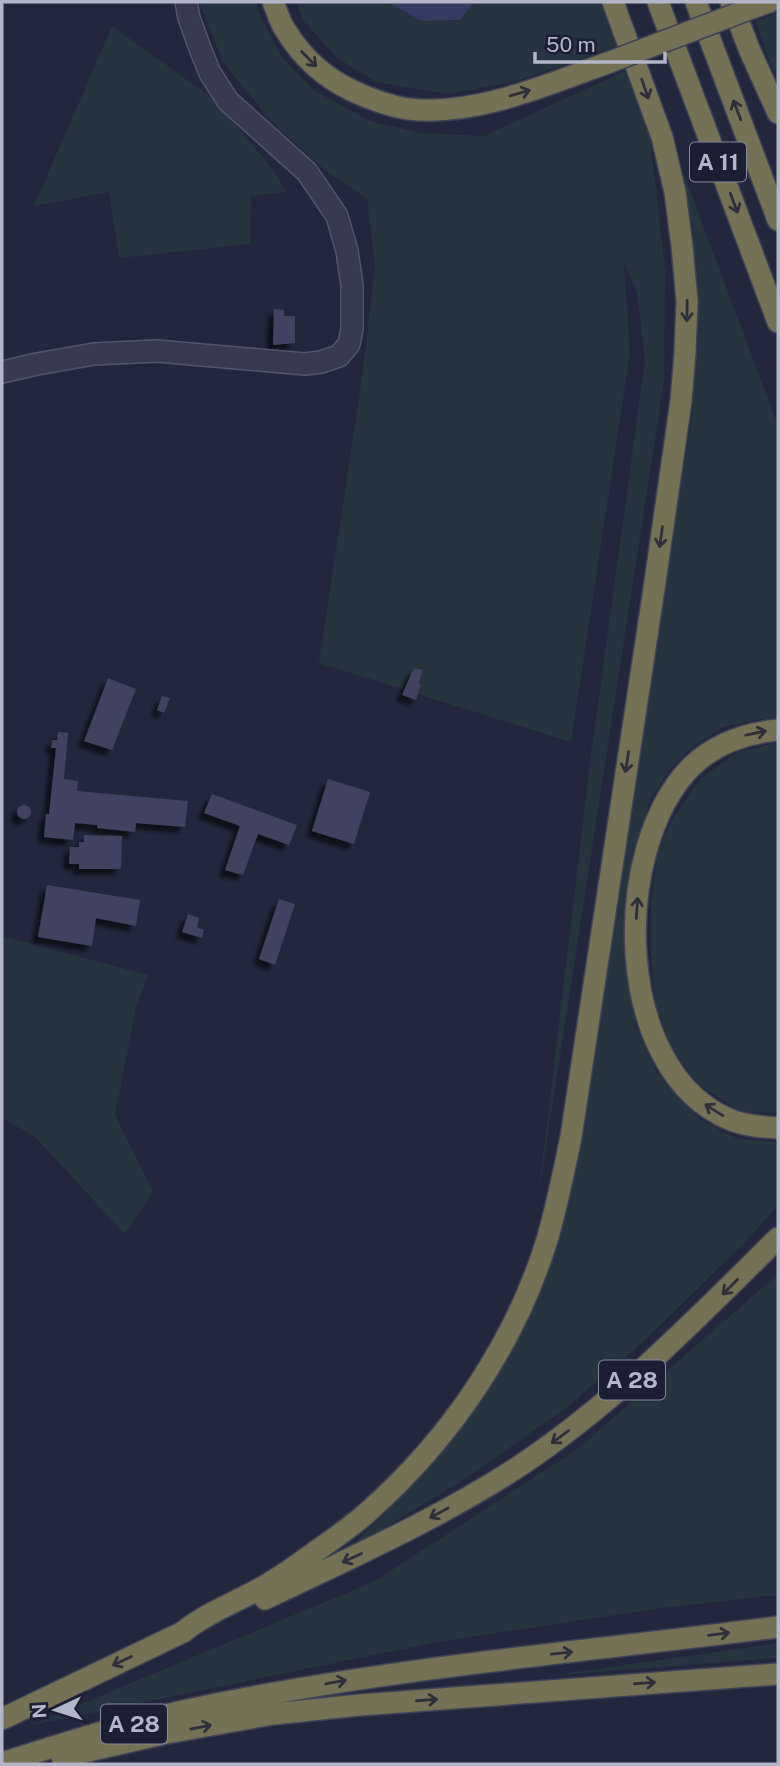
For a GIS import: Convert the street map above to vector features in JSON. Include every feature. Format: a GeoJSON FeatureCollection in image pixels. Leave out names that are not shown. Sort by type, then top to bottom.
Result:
{"type":"FeatureCollection","features":[{"type":"Feature","properties":{"kind":"highway"},"geometry":{"type":"LineString","coordinates":[[273,2],[284,30],[306,59],[317,68],[338,84],[373,100],[409,109],[449,109],[490,102],[535,89],[610,62],[751,4],[750,51],[778,113]]}},
{"type":"Feature","properties":{"kind":"highway"},"geometry":{"type":"LineString","coordinates":[[183,1632],[196,1621],[283,1574],[356,1521],[392,1490],[438,1440],[469,1398],[509,1331],[547,1241],[571,1137],[654,589],[681,401],[685,353],[687,301],[675,192],[662,137],[613,2]]}},
{"type":"Feature","properties":{"kind":"highway","name":"A 11"},"geometry":{"type":"LineString","coordinates":[[658,2],[778,322]]}},
{"type":"Feature","properties":{"kind":"highway","name":"A 11"},"geometry":{"type":"LineString","coordinates":[[696,2],[778,220]]}},
{"type":"Feature","properties":{"kind":"highway"},"geometry":{"type":"LineString","coordinates":[[778,730],[756,732],[716,748],[691,767],[670,795],[659,814],[643,866],[636,944],[640,989],[648,1022],[659,1049],[675,1075],[691,1093],[720,1114],[757,1127],[778,1128]]}},
{"type":"Feature","properties":{"kind":"highway","name":"A 28"},"geometry":{"type":"LineString","coordinates":[[2,1719],[183,1632],[200,1630],[370,1550],[515,1469],[629,1383],[778,1238]]}},
{"type":"Feature","properties":{"kind":"highway","name":"A 28"},"geometry":{"type":"LineString","coordinates":[[2,1763],[77,1739],[209,1705],[348,1680],[778,1627]]}},
{"type":"Feature","properties":{"kind":"highway"},"geometry":{"type":"LineString","coordinates":[[15,1764],[49,1760],[273,1714],[360,1705],[778,1674]]}},
{"type":"Feature","properties":{"kind":"street"},"geometry":{"type":"LineString","coordinates":[[2,372],[94,354],[156,351],[305,364],[339,356],[349,344],[352,329],[352,285],[347,251],[337,216],[307,172],[228,101],[210,73],[189,18],[186,2]]}},
{"type":"Feature","properties":{"kind":"shaded area"},"geometry":{"type":"Polygon","coordinates":[[[199,2],[256,2],[259,14],[281,56],[315,91],[370,121],[420,133],[484,136],[625,71],[650,137],[665,269],[664,381],[538,1199],[591,755],[645,361],[637,292],[624,263],[630,353],[571,742],[319,663],[361,385],[375,266],[367,199],[325,170],[277,127],[224,64],[199,2]]]}},
{"type":"Feature","properties":{"kind":"shaded area"},"geometry":{"type":"Polygon","coordinates":[[[297,2],[388,2],[421,21],[460,20],[475,2],[603,2],[620,45],[517,81],[449,94],[376,82],[336,57],[303,20],[297,2]]]}},
{"type":"Feature","properties":{"kind":"shaded area"},"geometry":{"type":"Polygon","coordinates":[[[778,13],[778,80],[756,21],[778,13]]]}},
{"type":"Feature","properties":{"kind":"shaded area"},"geometry":{"type":"Polygon","coordinates":[[[112,26],[215,100],[275,172],[286,192],[251,196],[250,244],[119,258],[109,192],[34,206],[112,26]]]}},
{"type":"Feature","properties":{"kind":"shaded area"},"geometry":{"type":"Polygon","coordinates":[[[671,140],[778,426],[778,718],[723,727],[689,749],[668,772],[651,799],[629,880],[624,926],[625,963],[637,1029],[658,1074],[699,1119],[738,1139],[778,1142],[778,1206],[643,1342],[565,1409],[462,1481],[349,1549],[414,1485],[469,1418],[521,1335],[549,1268],[585,1120],[664,584],[692,418],[698,316],[693,228],[671,140]]]}},
{"type":"Feature","properties":{"kind":"shaded area"},"geometry":{"type":"Polygon","coordinates":[[[778,743],[778,1113],[741,1112],[699,1085],[675,1054],[656,1007],[651,952],[651,901],[658,850],[675,815],[701,778],[738,752],[778,743]]]}},
{"type":"Feature","properties":{"kind":"shaded area"},"geometry":{"type":"Polygon","coordinates":[[[2,936],[148,975],[136,1008],[115,1115],[153,1192],[125,1234],[36,1138],[2,1117],[2,936]]]}},
{"type":"Feature","properties":{"kind":"shaded area"},"geometry":{"type":"Polygon","coordinates":[[[778,1274],[778,1595],[662,1608],[443,1641],[31,1725],[375,1581],[576,1450],[778,1274]]]}},
{"type":"Feature","properties":{"kind":"shaded area"},"geometry":{"type":"Polygon","coordinates":[[[778,1643],[778,1658],[548,1676],[778,1643]]]}},
{"type":"Feature","properties":{"kind":"water"},"geometry":{"type":"Polygon","coordinates":[[[388,2],[475,2],[460,20],[421,21],[388,2]]]}},
{"type":"Feature","properties":{"kind":"building"},"geometry":{"type":"Polygon","coordinates":[[[274,309],[284,310],[284,316],[295,316],[295,343],[273,345],[274,309]]]}},
{"type":"Feature","properties":{"kind":"building"},"geometry":{"type":"Polygon","coordinates":[[[414,668],[423,670],[416,700],[402,695],[414,668]]]}},
{"type":"Feature","properties":{"kind":"building"},"geometry":{"type":"Polygon","coordinates":[[[108,678],[136,689],[112,750],[84,741],[108,678]]]}},
{"type":"Feature","properties":{"kind":"building"},"geometry":{"type":"Polygon","coordinates":[[[162,696],[170,698],[164,713],[157,710],[162,696]]]}},
{"type":"Feature","properties":{"kind":"building"},"geometry":{"type":"Polygon","coordinates":[[[58,732],[68,733],[64,779],[78,781],[77,791],[188,801],[185,827],[136,823],[135,832],[75,823],[73,840],[44,837],[56,748],[51,748],[52,740],[57,740],[58,732]]]}},
{"type":"Feature","properties":{"kind":"building"},"geometry":{"type":"Polygon","coordinates":[[[328,779],[370,792],[354,844],[312,831],[328,779]]]}},
{"type":"Feature","properties":{"kind":"building"},"geometry":{"type":"Polygon","coordinates":[[[212,794],[297,825],[289,845],[258,834],[243,875],[225,870],[240,826],[204,813],[212,794]]]}},
{"type":"Feature","properties":{"kind":"building"},"geometry":{"type":"Polygon","coordinates":[[[24,805],[29,807],[29,817],[24,819],[19,817],[17,812],[19,807],[24,805]]]}},
{"type":"Feature","properties":{"kind":"building"},"geometry":{"type":"Polygon","coordinates":[[[84,835],[122,836],[121,869],[79,869],[79,864],[69,864],[70,847],[79,847],[79,842],[84,842],[84,835]]]}},
{"type":"Feature","properties":{"kind":"building"},"geometry":{"type":"Polygon","coordinates":[[[47,885],[140,900],[136,926],[96,918],[92,946],[38,937],[47,885]]]}},
{"type":"Feature","properties":{"kind":"building"},"geometry":{"type":"Polygon","coordinates":[[[279,899],[295,904],[275,965],[259,959],[279,899]]]}},
{"type":"Feature","properties":{"kind":"building"},"geometry":{"type":"Polygon","coordinates":[[[188,914],[199,918],[197,927],[204,930],[202,938],[182,932],[188,914]]]}}]}
